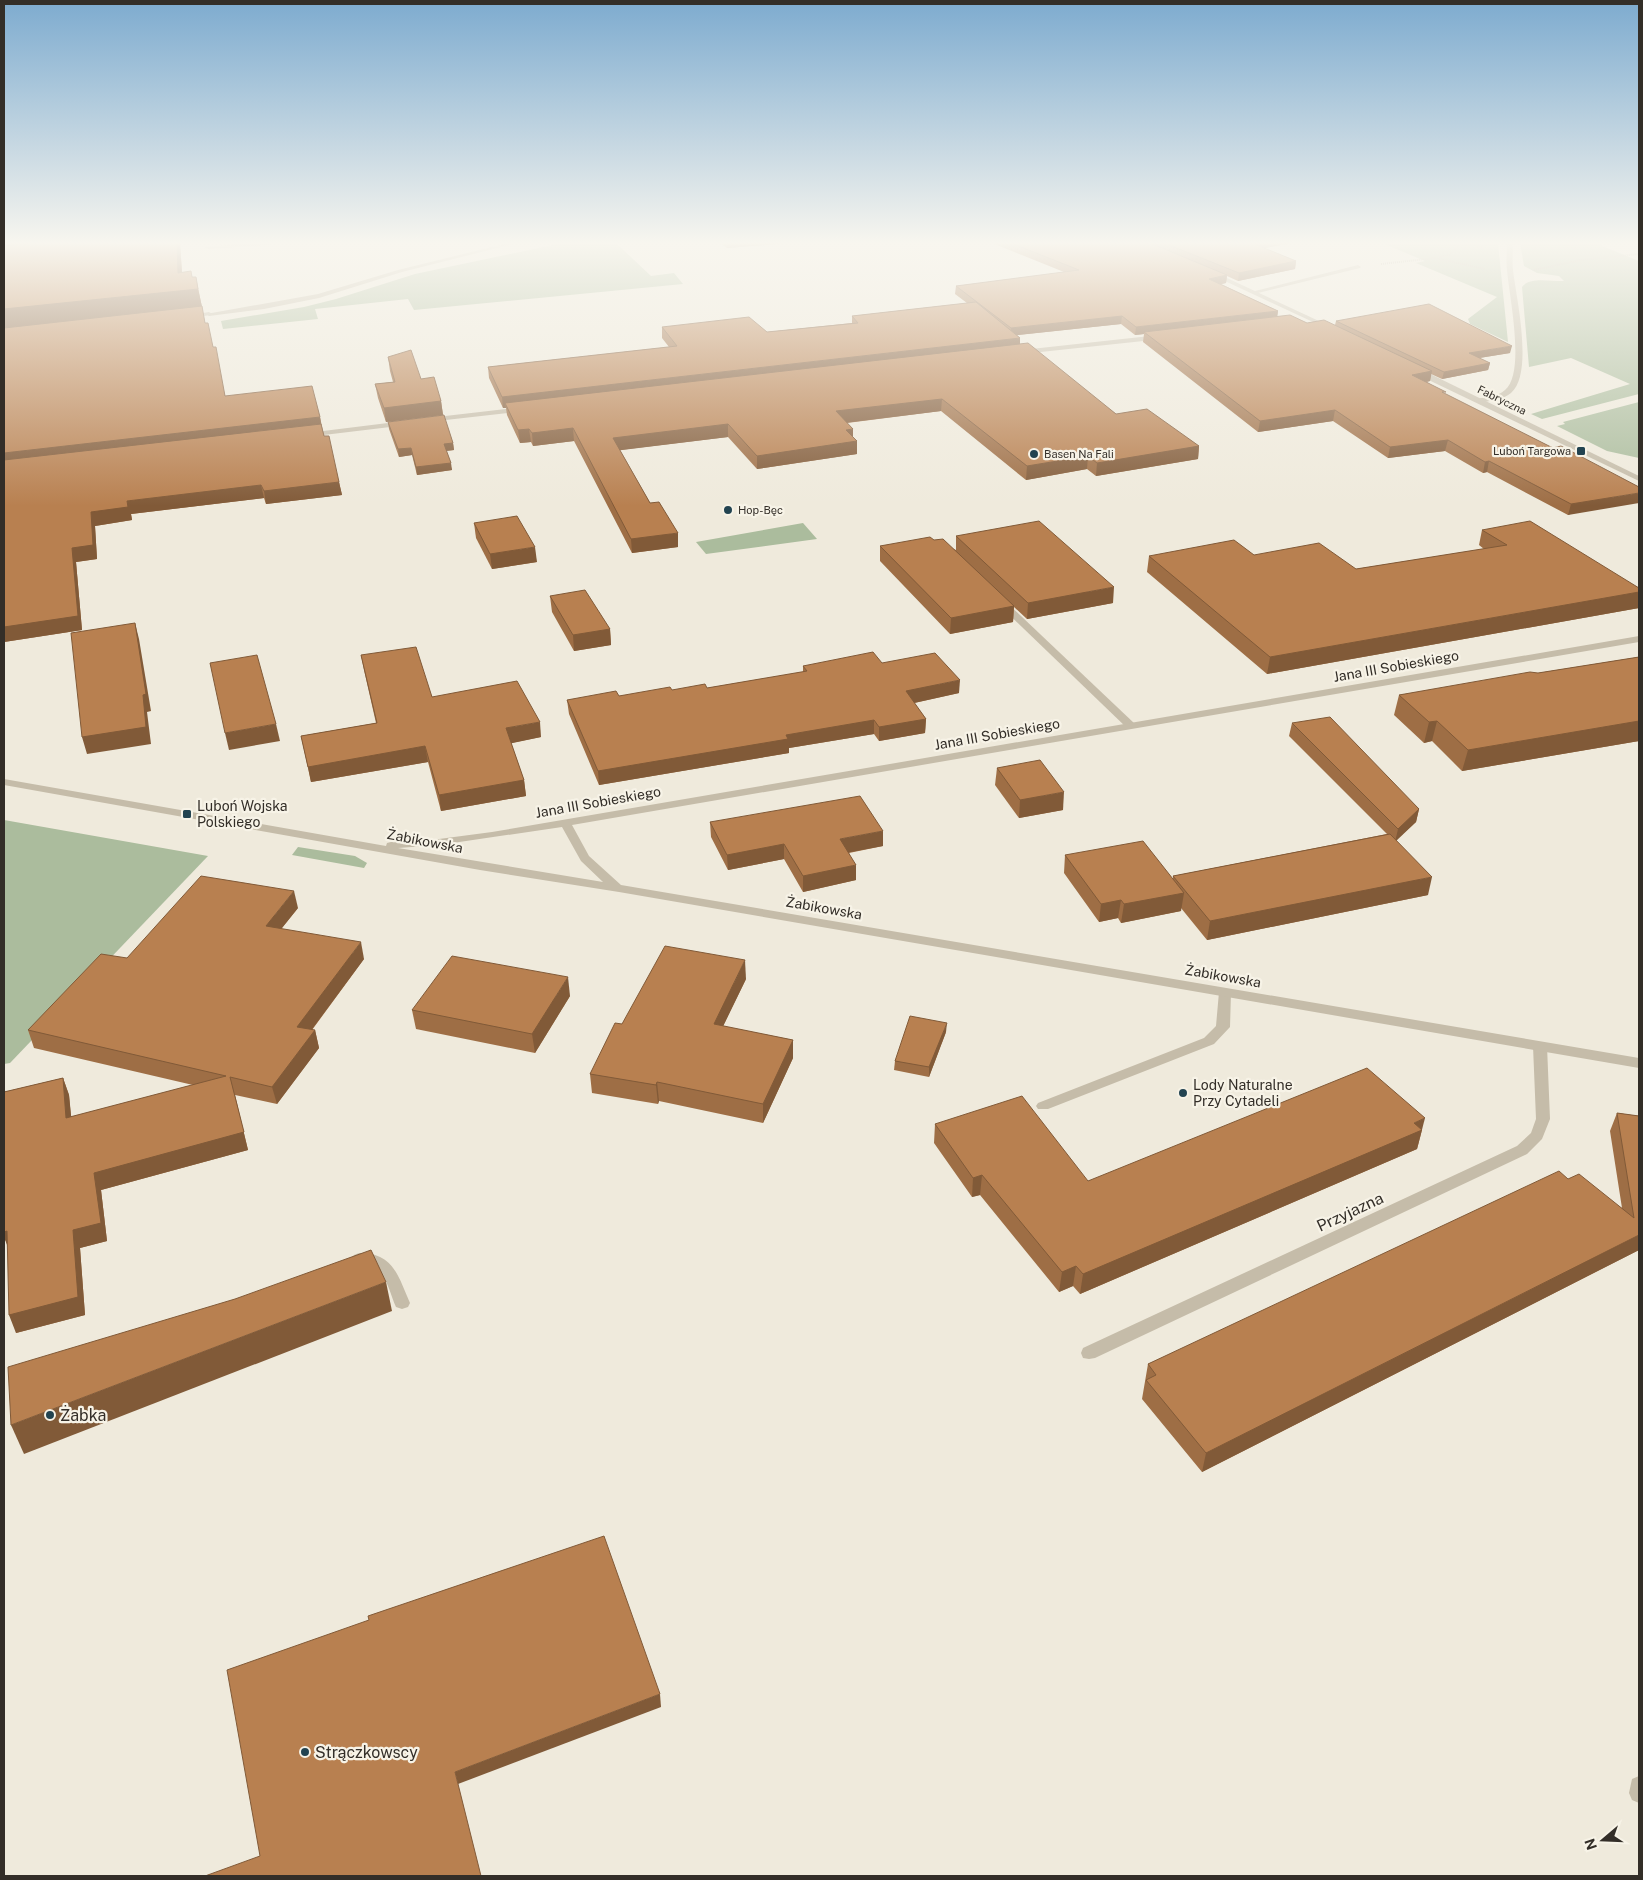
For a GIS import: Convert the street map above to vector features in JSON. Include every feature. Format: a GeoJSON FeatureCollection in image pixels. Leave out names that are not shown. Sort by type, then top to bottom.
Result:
{"type":"FeatureCollection","features":[{"type":"Feature","properties":{"kind":"street"},"geometry":{"type":"LineString","coordinates":[[1479,401],[1499,396],[1510,390],[1515,382],[1517,331]]}},
{"type":"Feature","properties":{"kind":"street"},"geometry":{"type":"LineString","coordinates":[[1012,353],[1170,336]]}},
{"type":"Feature","properties":{"kind":"street","name":"Fabryczna"},"geometry":{"type":"LineString","coordinates":[[1408,366],[1638,477]]}},
{"type":"Feature","properties":{"kind":"street"},"geometry":{"type":"LineString","coordinates":[[423,421],[531,408]]}},
{"type":"Feature","properties":{"kind":"street"},"geometry":{"type":"LineString","coordinates":[[296,436],[414,422]]}},
{"type":"Feature","properties":{"kind":"street"},"geometry":{"type":"LineString","coordinates":[[990,592],[1131,726]]}},
{"type":"Feature","properties":{"kind":"street","name":"Jana III Sobieskiego"},"geometry":{"type":"LineString","coordinates":[[359,844],[439,842],[566,823],[1639,639]]}},
{"type":"Feature","properties":{"kind":"street","name":"Żabikowska"},"geometry":{"type":"LineString","coordinates":[[4,782],[489,868],[619,888],[1639,1062]]}},
{"type":"Feature","properties":{"kind":"street"},"geometry":{"type":"LineString","coordinates":[[566,823],[575,845],[592,868],[619,888]]}},
{"type":"Feature","properties":{"kind":"street"},"geometry":{"type":"LineString","coordinates":[[1043,1106],[1209,1041],[1223,1027],[1225,992]]}},
{"type":"Feature","properties":{"kind":"street","name":"Przyjazna"},"geometry":{"type":"LineString","coordinates":[[1089,1353],[1522,1150],[1534,1142],[1541,1131],[1543,1100],[1540,1079],[1540,1046]]}},
{"type":"Feature","properties":{"kind":"street"},"geometry":{"type":"LineString","coordinates":[[345,1263],[367,1258],[379,1260],[385,1265],[402,1303]]}},
{"type":"Feature","properties":{"kind":"street"},"geometry":{"type":"LineString","coordinates":[[1639,1786],[1639,1793]]}},
{"type":"Feature","properties":{"kind":"green space"},"geometry":{"type":"Polygon","coordinates":[[[1484,331],[1507,331],[1508,342],[1484,331]]]}},
{"type":"Feature","properties":{"kind":"green space"},"geometry":{"type":"Polygon","coordinates":[[[1526,331],[1639,331],[1639,394],[1542,419],[1531,414],[1630,384],[1571,358],[1529,367],[1526,331]]]}},
{"type":"Feature","properties":{"kind":"green space"},"geometry":{"type":"Polygon","coordinates":[[[1639,402],[1639,458],[1607,451],[1557,426],[1565,424],[1563,422],[1639,402]]]}},
{"type":"Feature","properties":{"kind":"green space"},"geometry":{"type":"Polygon","coordinates":[[[803,523],[817,539],[706,554],[696,542],[803,523]]]}},
{"type":"Feature","properties":{"kind":"green space"},"geometry":{"type":"Polygon","coordinates":[[[4,820],[208,856],[10,1063],[4,1064],[4,820]]]}},
{"type":"Feature","properties":{"kind":"green space"},"geometry":{"type":"Polygon","coordinates":[[[298,847],[355,856],[367,863],[364,868],[292,855],[298,847]]]}},
{"type":"Feature","properties":{"kind":"building"},"geometry":{"type":"Polygon","coordinates":[[[4,331],[210,331],[213,347],[216,347],[225,396],[312,386],[320,417],[4,453],[4,331]]]}},
{"type":"Feature","properties":{"kind":"building"},"geometry":{"type":"Polygon","coordinates":[[[665,331],[1011,331],[1020,338],[502,397],[488,367],[677,346],[665,331]]]}},
{"type":"Feature","properties":{"kind":"building"},"geometry":{"type":"Polygon","coordinates":[[[1347,331],[1432,371],[1412,375],[1446,392],[1442,392],[1553,448],[1561,446],[1639,487],[1639,493],[1571,504],[1489,461],[1485,462],[1448,440],[1390,447],[1335,410],[1260,421],[1144,332],[1347,331]]]}},
{"type":"Feature","properties":{"kind":"building"},"geometry":{"type":"Polygon","coordinates":[[[1357,331],[1482,331],[1512,346],[1469,353],[1490,363],[1444,372],[1357,331]]]}},
{"type":"Feature","properties":{"kind":"building"},"geometry":{"type":"Polygon","coordinates":[[[1028,343],[1116,414],[1147,409],[1199,446],[1097,463],[1088,456],[1027,466],[942,399],[836,411],[853,429],[846,430],[857,441],[757,456],[728,424],[613,438],[650,503],[659,502],[678,533],[631,539],[573,428],[532,433],[529,429],[518,430],[505,403],[1028,343]]]}},
{"type":"Feature","properties":{"kind":"building"},"geometry":{"type":"Polygon","coordinates":[[[411,350],[421,379],[434,377],[441,401],[384,408],[375,384],[395,382],[388,357],[411,350]]]}},
{"type":"Feature","properties":{"kind":"building"},"geometry":{"type":"Polygon","coordinates":[[[444,415],[453,443],[444,444],[451,463],[416,467],[411,448],[398,449],[388,422],[444,415]]]}},
{"type":"Feature","properties":{"kind":"building"},"geometry":{"type":"Polygon","coordinates":[[[321,424],[324,436],[329,436],[339,482],[264,491],[261,485],[127,501],[128,507],[91,512],[93,545],[72,548],[78,616],[4,627],[4,460],[321,424]]]}},
{"type":"Feature","properties":{"kind":"building"},"geometry":{"type":"Polygon","coordinates":[[[517,516],[535,547],[490,554],[474,523],[517,516]]]}},
{"type":"Feature","properties":{"kind":"building"},"geometry":{"type":"Polygon","coordinates":[[[1039,521],[1114,587],[1028,603],[956,536],[1039,521]]]}},
{"type":"Feature","properties":{"kind":"building"},"geometry":{"type":"Polygon","coordinates":[[[1530,521],[1639,588],[1639,592],[1270,657],[1149,556],[1234,540],[1254,555],[1319,543],[1356,569],[1507,545],[1482,530],[1530,521]]]}},
{"type":"Feature","properties":{"kind":"building"},"geometry":{"type":"Polygon","coordinates":[[[930,537],[934,540],[943,539],[1014,606],[951,618],[880,546],[930,537]]]}},
{"type":"Feature","properties":{"kind":"building"},"geometry":{"type":"Polygon","coordinates":[[[585,590],[610,629],[573,635],[550,596],[585,590]]]}},
{"type":"Feature","properties":{"kind":"building"},"geometry":{"type":"Polygon","coordinates":[[[135,623],[146,694],[143,695],[146,727],[82,737],[71,633],[135,623]]]}},
{"type":"Feature","properties":{"kind":"building"},"geometry":{"type":"Polygon","coordinates":[[[416,647],[432,697],[517,681],[540,722],[506,728],[524,780],[439,795],[425,746],[308,767],[301,736],[377,723],[361,655],[416,647]]]}},
{"type":"Feature","properties":{"kind":"building"},"geometry":{"type":"Polygon","coordinates":[[[873,652],[882,663],[935,653],[960,680],[906,691],[926,719],[879,727],[874,720],[786,735],[788,739],[598,771],[567,700],[616,691],[619,696],[670,687],[672,690],[705,684],[707,688],[807,671],[803,666],[873,652]]]}},
{"type":"Feature","properties":{"kind":"building"},"geometry":{"type":"Polygon","coordinates":[[[257,655],[276,724],[225,733],[210,663],[257,655]]]}},
{"type":"Feature","properties":{"kind":"building"},"geometry":{"type":"Polygon","coordinates":[[[1639,657],[1639,721],[1468,750],[1437,721],[1429,722],[1399,695],[1530,672],[1538,673],[1639,657]]]}},
{"type":"Feature","properties":{"kind":"building"},"geometry":{"type":"Polygon","coordinates":[[[1330,717],[1419,809],[1398,829],[1292,723],[1330,717]]]}},
{"type":"Feature","properties":{"kind":"building"},"geometry":{"type":"Polygon","coordinates":[[[1040,760],[1064,792],[1020,800],[997,768],[1040,760]]]}},
{"type":"Feature","properties":{"kind":"building"},"geometry":{"type":"Polygon","coordinates":[[[860,796],[883,831],[840,839],[856,865],[803,876],[784,844],[727,855],[710,822],[860,796]]]}},
{"type":"Feature","properties":{"kind":"building"},"geometry":{"type":"Polygon","coordinates":[[[1390,834],[1432,877],[1210,921],[1173,876],[1390,834]]]}},
{"type":"Feature","properties":{"kind":"building"},"geometry":{"type":"Polygon","coordinates":[[[1143,841],[1184,893],[1124,904],[1121,900],[1101,904],[1065,855],[1143,841]]]}},
{"type":"Feature","properties":{"kind":"building"},"geometry":{"type":"Polygon","coordinates":[[[201,876],[294,891],[266,926],[361,942],[297,1027],[315,1030],[272,1087],[230,1077],[244,1132],[94,1173],[101,1223],[73,1230],[78,1297],[9,1315],[7,1231],[4,1232],[4,1092],[63,1078],[66,1118],[226,1076],[28,1030],[101,954],[127,958],[201,876]]]}},
{"type":"Feature","properties":{"kind":"building"},"geometry":{"type":"Polygon","coordinates":[[[665,946],[745,960],[714,1024],[793,1040],[763,1104],[657,1082],[656,1085],[590,1074],[615,1023],[622,1024],[665,946]]]}},
{"type":"Feature","properties":{"kind":"building"},"geometry":{"type":"Polygon","coordinates":[[[452,956],[568,977],[532,1034],[412,1010],[452,956]]]}},
{"type":"Feature","properties":{"kind":"building"},"geometry":{"type":"Polygon","coordinates":[[[910,1016],[947,1023],[929,1067],[895,1061],[910,1016]]]}},
{"type":"Feature","properties":{"kind":"building"},"geometry":{"type":"Polygon","coordinates":[[[1367,1068],[1425,1118],[1414,1123],[1422,1130],[1083,1274],[1076,1266],[1062,1272],[982,1175],[973,1178],[935,1124],[1022,1096],[1088,1181],[1367,1068]]]}},
{"type":"Feature","properties":{"kind":"building"},"geometry":{"type":"Polygon","coordinates":[[[1617,1113],[1639,1116],[1639,1235],[1206,1453],[1146,1380],[1156,1375],[1148,1364],[1559,1171],[1568,1179],[1579,1174],[1634,1218],[1617,1113]]]}},
{"type":"Feature","properties":{"kind":"building"},"geometry":{"type":"Polygon","coordinates":[[[371,1250],[386,1282],[11,1425],[8,1367],[235,1299],[371,1250]]]}},
{"type":"Feature","properties":{"kind":"building"},"geometry":{"type":"Polygon","coordinates":[[[604,1536],[660,1694],[455,1772],[481,1876],[205,1876],[260,1856],[227,1670],[369,1620],[368,1616],[604,1536]]]}},
{"type":"Feature","properties":{"kind":"place","name":"Luboń Targowa"},"geometry":{"type":"Point","coordinates":[1581,451]}},
{"type":"Feature","properties":{"kind":"place","name":"Basen Na Fali"},"geometry":{"type":"Point","coordinates":[1034,454]}},
{"type":"Feature","properties":{"kind":"place","name":"Hop-Bęc"},"geometry":{"type":"Point","coordinates":[728,510]}},
{"type":"Feature","properties":{"kind":"place","name":"Luboń Wojska Polskiego"},"geometry":{"type":"Point","coordinates":[187,814]}},
{"type":"Feature","properties":{"kind":"place","name":"Lody Naturalne Przy Cytadeli"},"geometry":{"type":"Point","coordinates":[1183,1093]}},
{"type":"Feature","properties":{"kind":"place","name":"Żabka"},"geometry":{"type":"Point","coordinates":[50,1415]}},
{"type":"Feature","properties":{"kind":"place","name":"Strączkowscy"},"geometry":{"type":"Point","coordinates":[305,1752]}}]}
